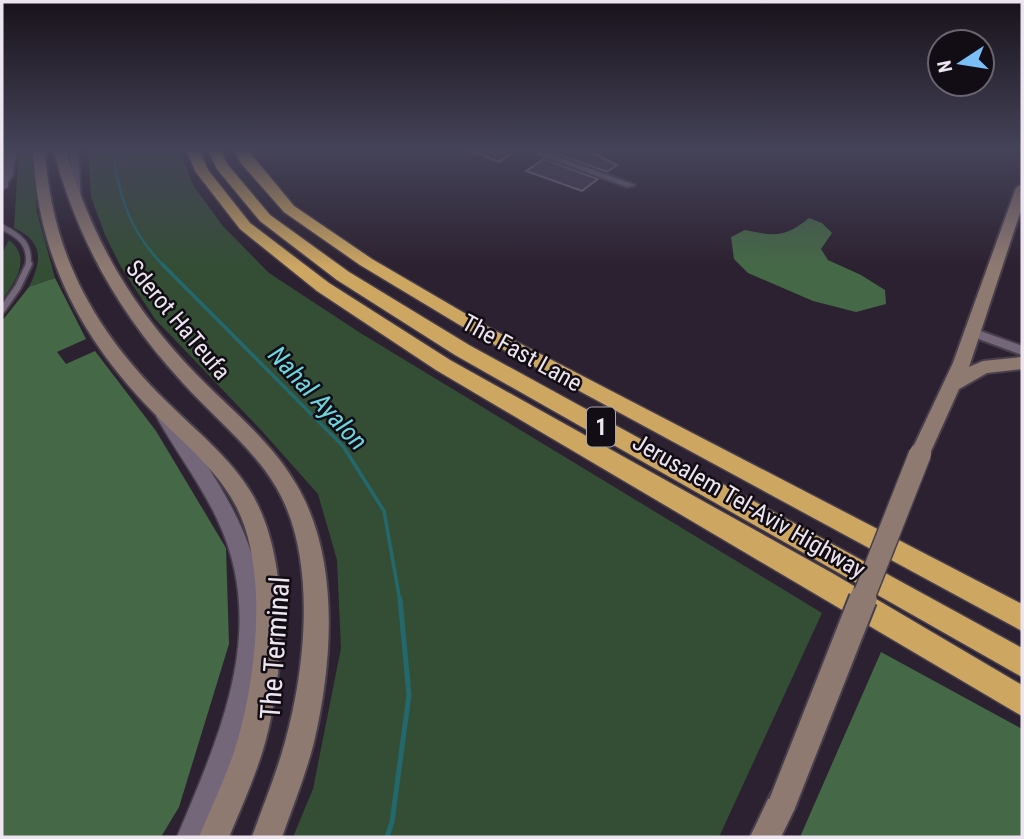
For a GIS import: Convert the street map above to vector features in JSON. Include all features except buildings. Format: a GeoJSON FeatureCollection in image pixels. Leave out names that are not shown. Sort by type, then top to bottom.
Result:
{"type":"FeatureCollection","features":[{"type":"Feature","properties":{"kind":"highway","name":"Jerusalem Tel-Aviv Highway"},"geometry":{"type":"LineString","coordinates":[[215,188],[244,226],[323,287],[443,365],[823,582],[1022,701]]}},
{"type":"Feature","properties":{"kind":"highway","name":"The Fast Lane"},"geometry":{"type":"LineString","coordinates":[[240,188],[265,218],[343,276],[462,350],[1022,663]]}},
{"type":"Feature","properties":{"kind":"highway","name":"Jerusalem Tel-Aviv Highway"},"geometry":{"type":"LineString","coordinates":[[272,188],[289,209],[366,262],[484,332],[1022,618]]}},
{"type":"Feature","properties":{"kind":"main road"},"geometry":{"type":"LineString","coordinates":[[40,188],[45,216],[60,264],[92,325],[157,405],[214,458],[253,519],[267,588],[265,657],[252,738],[214,837]]}},
{"type":"Feature","properties":{"kind":"main road","name":"Sderot HaTeufa"},"geometry":{"type":"LineString","coordinates":[[70,188],[95,253],[130,308],[188,377],[251,439],[274,466]]}},
{"type":"Feature","properties":{"kind":"main road"},"geometry":{"type":"LineString","coordinates":[[765,837],[782,804],[919,454],[972,332],[1022,188]]}},
{"type":"Feature","properties":{"kind":"main road"},"geometry":{"type":"LineString","coordinates":[[950,386],[983,367],[1022,363]]}},
{"type":"Feature","properties":{"kind":"main road","name":"The Terminal"},"geometry":{"type":"LineString","coordinates":[[267,837],[303,731],[315,612],[313,569],[304,528],[292,494],[274,466]]}},
{"type":"Feature","properties":{"kind":"street"},"geometry":{"type":"LineString","coordinates":[[75,188],[76,207]]}},
{"type":"Feature","properties":{"kind":"street"},"geometry":{"type":"LineString","coordinates":[[972,332],[1022,351]]}},
{"type":"Feature","properties":{"kind":"street","name":"The Terminal"},"geometry":{"type":"LineString","coordinates":[[157,405],[216,496],[241,554],[251,590],[252,630],[245,687],[232,740],[191,837]]}},
{"type":"Feature","properties":{"kind":"lane"},"geometry":{"type":"LineString","coordinates":[[2,227],[16,232],[26,241],[30,253],[24,278],[2,310]]}},
{"type":"Feature","properties":{"kind":"green space"},"geometry":{"type":"Polygon","coordinates":[[[17,188],[35,188],[37,212],[55,278],[29,287],[38,253],[31,239],[14,228],[17,188]]]}},
{"type":"Feature","properties":{"kind":"green space"},"geometry":{"type":"Polygon","coordinates":[[[90,188],[195,188],[222,225],[269,273],[362,334],[822,613],[719,837],[293,837],[313,789],[341,648],[337,560],[318,494],[155,319],[121,267],[105,235],[90,188]]]}},
{"type":"Feature","properties":{"kind":"green space"},"geometry":{"type":"Polygon","coordinates":[[[809,218],[822,223],[832,233],[821,249],[828,260],[885,290],[886,304],[856,312],[813,301],[748,273],[734,259],[731,237],[745,230],[779,234],[793,229],[809,218]]]}},
{"type":"Feature","properties":{"kind":"green space"},"geometry":{"type":"Polygon","coordinates":[[[9,240],[20,254],[21,262],[12,285],[2,300],[2,253],[9,240]]]}},
{"type":"Feature","properties":{"kind":"green space"},"geometry":{"type":"Polygon","coordinates":[[[55,278],[86,339],[57,352],[66,364],[95,351],[156,431],[226,548],[229,644],[179,807],[161,837],[2,837],[2,321],[29,287],[55,278]]]}},
{"type":"Feature","properties":{"kind":"green space"},"geometry":{"type":"Polygon","coordinates":[[[881,652],[1022,729],[1022,837],[800,837],[881,652]]]}},
{"type":"Feature","properties":{"kind":"waterway","name":"Nahal Ayalon"},"geometry":{"type":"LineString","coordinates":[[120,188],[134,226],[164,266]]}},
{"type":"Feature","properties":{"kind":"waterway","name":"Nahal Ayalon"},"geometry":{"type":"LineString","coordinates":[[162,264],[343,446],[384,511],[400,601]]}},
{"type":"Feature","properties":{"kind":"waterway","name":"Nahal Ayalon"},"geometry":{"type":"LineString","coordinates":[[387,837],[392,822],[409,695],[400,599]]}}]}
